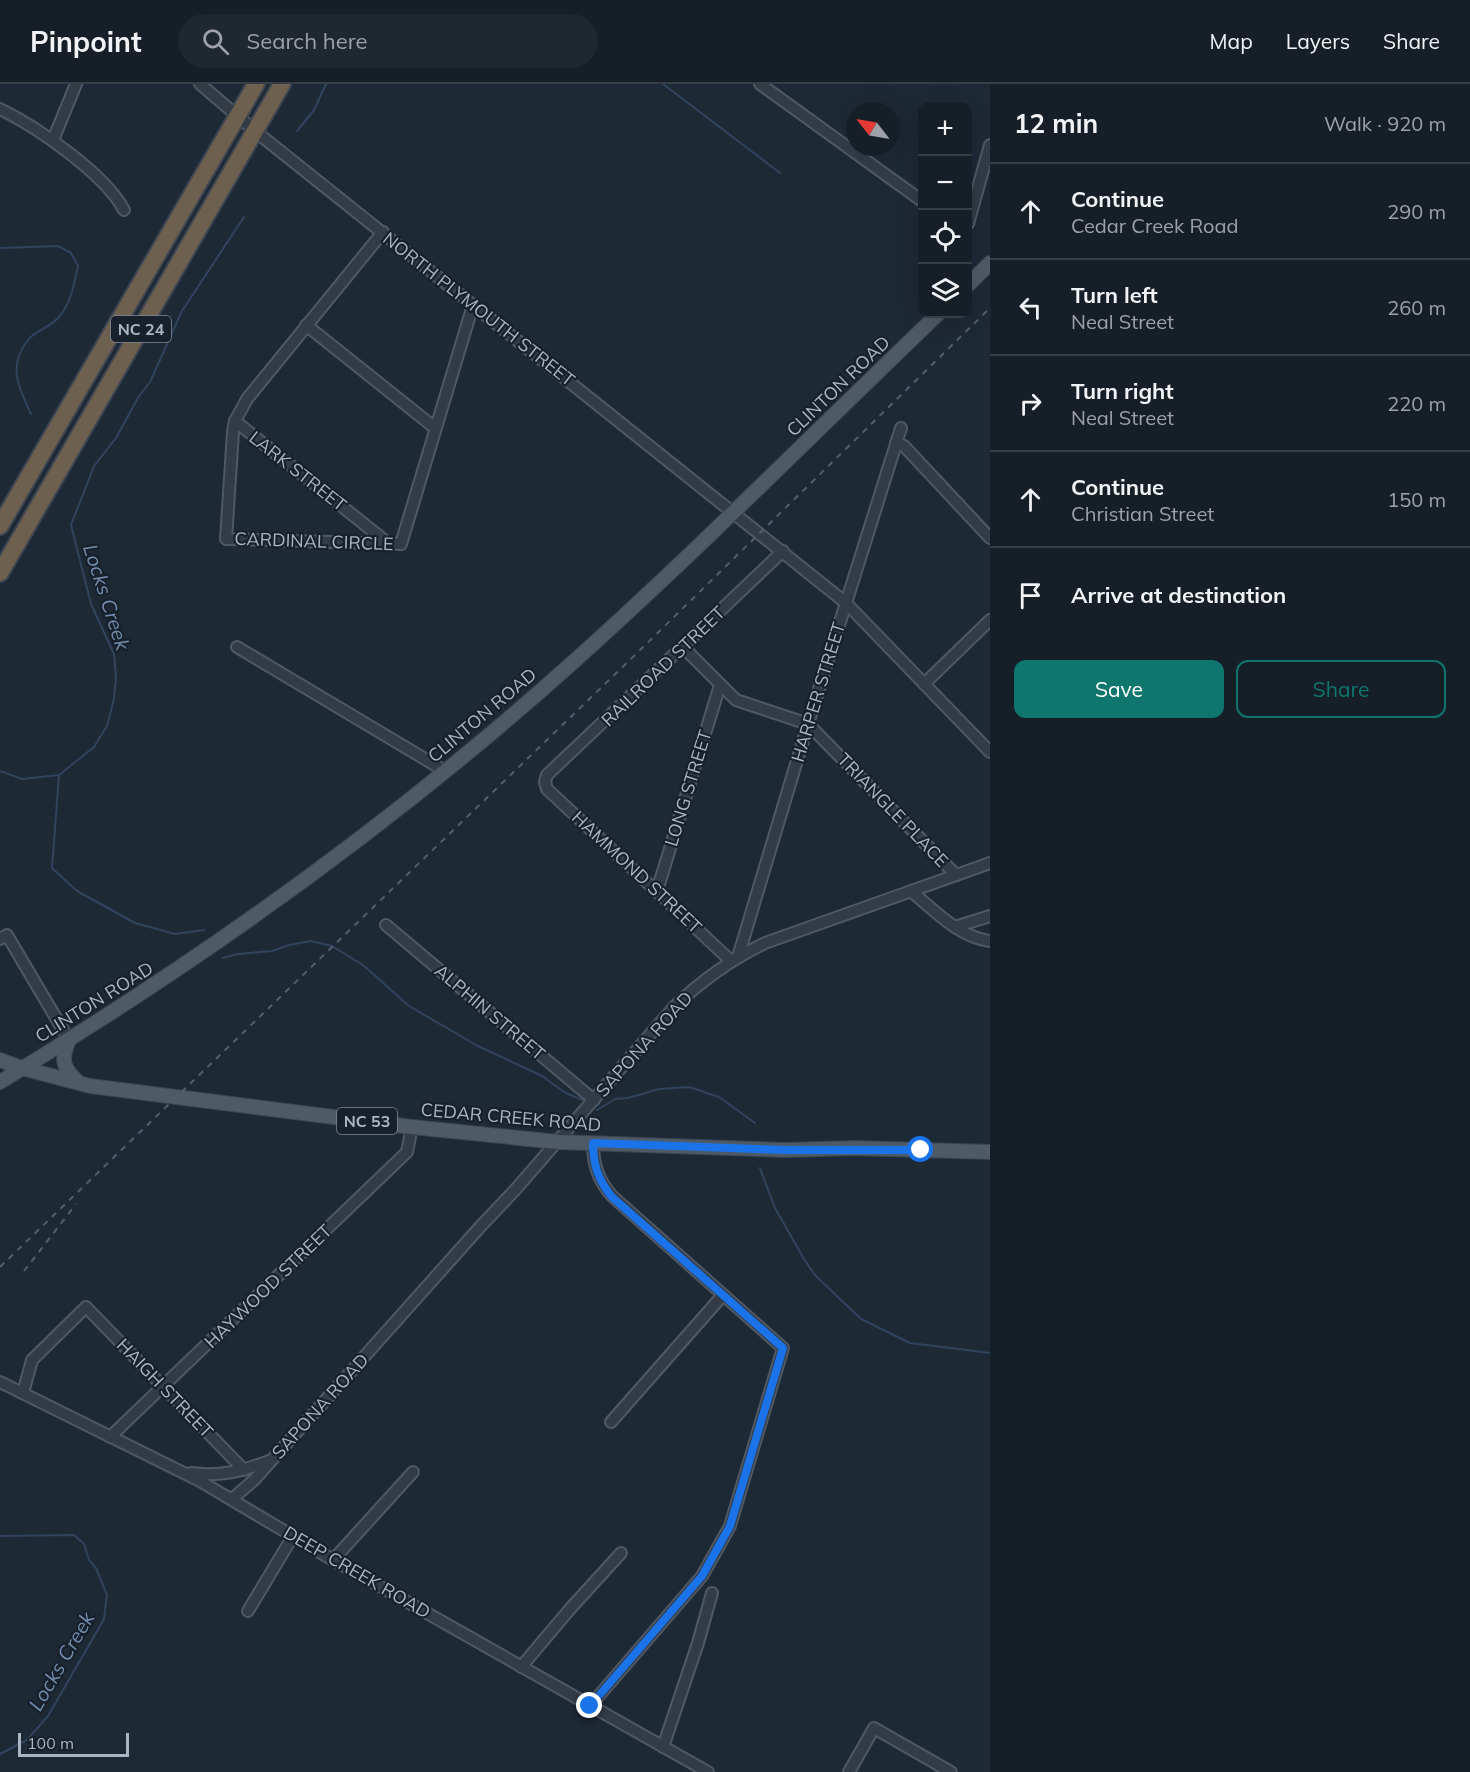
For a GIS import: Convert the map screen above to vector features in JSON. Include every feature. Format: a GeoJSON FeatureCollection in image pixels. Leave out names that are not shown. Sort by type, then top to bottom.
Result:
{"type":"FeatureCollection","features":[{"type":"Feature","properties":{"kind":"highway","name":"NC 24"},"geometry":{"type":"LineString","coordinates":[[0,526],[256,84]]}},
{"type":"Feature","properties":{"kind":"highway","name":"NC 24"},"geometry":{"type":"LineString","coordinates":[[0,573],[282,84]]}},
{"type":"Feature","properties":{"kind":"main road"},"geometry":{"type":"LineString","coordinates":[[972,281],[990,263]]}},
{"type":"Feature","properties":{"kind":"main road","name":"CLINTON ROAD"},"geometry":{"type":"LineString","coordinates":[[0,1082],[138,996],[259,913],[445,771],[570,665],[735,512],[934,318]]}},
{"type":"Feature","properties":{"kind":"main road"},"geometry":{"type":"LineString","coordinates":[[69,1040],[63,1053],[64,1064],[79,1083]]}},
{"type":"Feature","properties":{"kind":"main road","name":"CEDAR CREEK ROAD"},"geometry":{"type":"LineString","coordinates":[[0,1059],[22,1068],[79,1083],[412,1127],[558,1142],[786,1150],[854,1148],[990,1152]]}},
{"type":"Feature","properties":{"kind":"street"},"geometry":{"type":"LineString","coordinates":[[53,141],[76,84]]}},
{"type":"Feature","properties":{"kind":"street","name":"NORTH PLYMOUTH STREET"},"geometry":{"type":"LineString","coordinates":[[200,84],[255,131],[735,512],[846,603],[990,752]]}},
{"type":"Feature","properties":{"kind":"street"},"geometry":{"type":"LineString","coordinates":[[760,84],[918,198]]}},
{"type":"Feature","properties":{"kind":"street"},"geometry":{"type":"LineString","coordinates":[[0,109],[53,141],[105,185],[117,197],[124,210]]}},
{"type":"Feature","properties":{"kind":"street"},"geometry":{"type":"LineString","coordinates":[[972,210],[990,145]]}},
{"type":"Feature","properties":{"kind":"street","name":"CARDINAL CIRCLE"},"geometry":{"type":"LineString","coordinates":[[383,232],[247,399],[235,421],[226,539],[401,544],[473,305]]}},
{"type":"Feature","properties":{"kind":"street"},"geometry":{"type":"LineString","coordinates":[[306,325],[435,428]]}},
{"type":"Feature","properties":{"kind":"street","name":"LARK STREET"},"geometry":{"type":"LineString","coordinates":[[235,421],[389,544]]}},
{"type":"Feature","properties":{"kind":"street","name":"HARPER STREET"},"geometry":{"type":"LineString","coordinates":[[734,959],[901,428]]}},
{"type":"Feature","properties":{"kind":"street"},"geometry":{"type":"LineString","coordinates":[[896,443],[904,446],[990,538]]}},
{"type":"Feature","properties":{"kind":"street","name":"RAILROAD STREET"},"geometry":{"type":"LineString","coordinates":[[545,782],[547,775],[783,551]]}},
{"type":"Feature","properties":{"kind":"street"},"geometry":{"type":"LineString","coordinates":[[924,684],[990,620]]}},
{"type":"Feature","properties":{"kind":"street"},"geometry":{"type":"LineString","coordinates":[[237,647],[445,771]]}},
{"type":"Feature","properties":{"kind":"street","name":"TRIANGLE PLACE"},"geometry":{"type":"LineString","coordinates":[[683,647],[736,700],[808,724],[956,875]]}},
{"type":"Feature","properties":{"kind":"street","name":"LONG STREET"},"geometry":{"type":"LineString","coordinates":[[657,891],[720,685]]}},
{"type":"Feature","properties":{"kind":"street","name":"HAMMOND STREET"},"geometry":{"type":"LineString","coordinates":[[545,782],[547,789],[734,959]]}},
{"type":"Feature","properties":{"kind":"street","name":"SAPONA ROAD"},"geometry":{"type":"LineString","coordinates":[[232,1499],[254,1480],[558,1142],[674,1007],[708,977],[734,959],[777,939],[990,863]]}},
{"type":"Feature","properties":{"kind":"street"},"geometry":{"type":"LineString","coordinates":[[911,891],[955,927],[977,939],[990,941]]}},
{"type":"Feature","properties":{"kind":"street"},"geometry":{"type":"LineString","coordinates":[[955,927],[990,916]]}},
{"type":"Feature","properties":{"kind":"street","name":"ALPHIN STREET"},"geometry":{"type":"LineString","coordinates":[[386,925],[594,1100]]}},
{"type":"Feature","properties":{"kind":"street"},"geometry":{"type":"LineString","coordinates":[[0,939],[7,935],[69,1040]]}},
{"type":"Feature","properties":{"kind":"street","name":"HAYWOOD STREET"},"geometry":{"type":"LineString","coordinates":[[110,1437],[407,1152],[412,1127]]}},
{"type":"Feature","properties":{"kind":"street"},"geometry":{"type":"LineString","coordinates":[[590,1706],[702,1576],[730,1526],[783,1348],[612,1197],[598,1174],[593,1157],[593,1143]]}},
{"type":"Feature","properties":{"kind":"street"},"geometry":{"type":"LineString","coordinates":[[611,1422],[723,1295]]}},
{"type":"Feature","properties":{"kind":"street","name":"HAIGH STREET"},"geometry":{"type":"LineString","coordinates":[[23,1394],[32,1360],[86,1307],[244,1470]]}},
{"type":"Feature","properties":{"kind":"street","name":"DEEP CREEK ROAD"},"geometry":{"type":"LineString","coordinates":[[0,1382],[232,1499],[333,1560],[708,1772]]}},
{"type":"Feature","properties":{"kind":"street"},"geometry":{"type":"LineString","coordinates":[[181,1472],[222,1475],[272,1460]]}},
{"type":"Feature","properties":{"kind":"street"},"geometry":{"type":"LineString","coordinates":[[333,1560],[413,1472]]}},
{"type":"Feature","properties":{"kind":"street"},"geometry":{"type":"LineString","coordinates":[[248,1611],[293,1536]]}},
{"type":"Feature","properties":{"kind":"street"},"geometry":{"type":"LineString","coordinates":[[521,1667],[621,1553]]}},
{"type":"Feature","properties":{"kind":"street"},"geometry":{"type":"LineString","coordinates":[[663,1747],[698,1643],[712,1593]]}},
{"type":"Feature","properties":{"kind":"street"},"geometry":{"type":"LineString","coordinates":[[849,1772],[874,1728],[951,1772]]}},
{"type":"Feature","properties":{"kind":"waterway"},"geometry":{"type":"LineString","coordinates":[[297,131],[314,110],[326,84]]}},
{"type":"Feature","properties":{"kind":"waterway"},"geometry":{"type":"LineString","coordinates":[[663,84],[780,173]]}},
{"type":"Feature","properties":{"kind":"waterway"},"geometry":{"type":"LineString","coordinates":[[0,771],[22,779],[59,775],[94,747],[107,726],[114,699],[116,678],[114,654],[91,604],[71,525],[94,466],[116,438],[139,396],[150,382],[182,311],[244,217]]}},
{"type":"Feature","properties":{"kind":"waterway","name":"Locks Creek"},"geometry":{"type":"LineString","coordinates":[[0,248],[58,246],[71,253],[78,266],[66,306],[55,321],[28,340],[18,359],[19,386],[31,414]]}},
{"type":"Feature","properties":{"kind":"waterway"},"geometry":{"type":"LineString","coordinates":[[59,775],[52,868],[77,891],[135,923],[175,934],[204,930]]}},
{"type":"Feature","properties":{"kind":"waterway"},"geometry":{"type":"LineString","coordinates":[[223,958],[238,954],[272,951],[311,941],[332,946],[363,965],[409,1006],[476,1045],[542,1076],[564,1092],[582,1100]]}},
{"type":"Feature","properties":{"kind":"waterway"},"geometry":{"type":"LineString","coordinates":[[597,1110],[615,1099],[628,1098],[659,1089],[689,1087],[719,1097],[755,1123]]}},
{"type":"Feature","properties":{"kind":"waterway"},"geometry":{"type":"LineString","coordinates":[[760,1168],[775,1208],[804,1259],[815,1275],[861,1319],[910,1343],[990,1353]]}},
{"type":"Feature","properties":{"kind":"waterway","name":"Locks Creek"},"geometry":{"type":"LineString","coordinates":[[0,1536],[74,1535],[84,1544],[89,1560],[96,1568],[107,1595],[104,1619],[48,1716],[27,1740],[0,1754]]}},
{"type":"Feature","properties":{"kind":"railway"},"geometry":{"type":"LineString","coordinates":[[0,1267],[634,656],[990,308]]}},
{"type":"Feature","properties":{"kind":"railway"},"geometry":{"type":"LineString","coordinates":[[24,1271],[76,1204]]}},
{"type":"Feature","properties":{"kind":"route"},"geometry":{"type":"LineString","coordinates":[[590,1706],[702,1576],[730,1526],[783,1348],[612,1197],[598,1174],[593,1157],[593,1143],[786,1150],[854,1148],[921,1150]]}}]}
